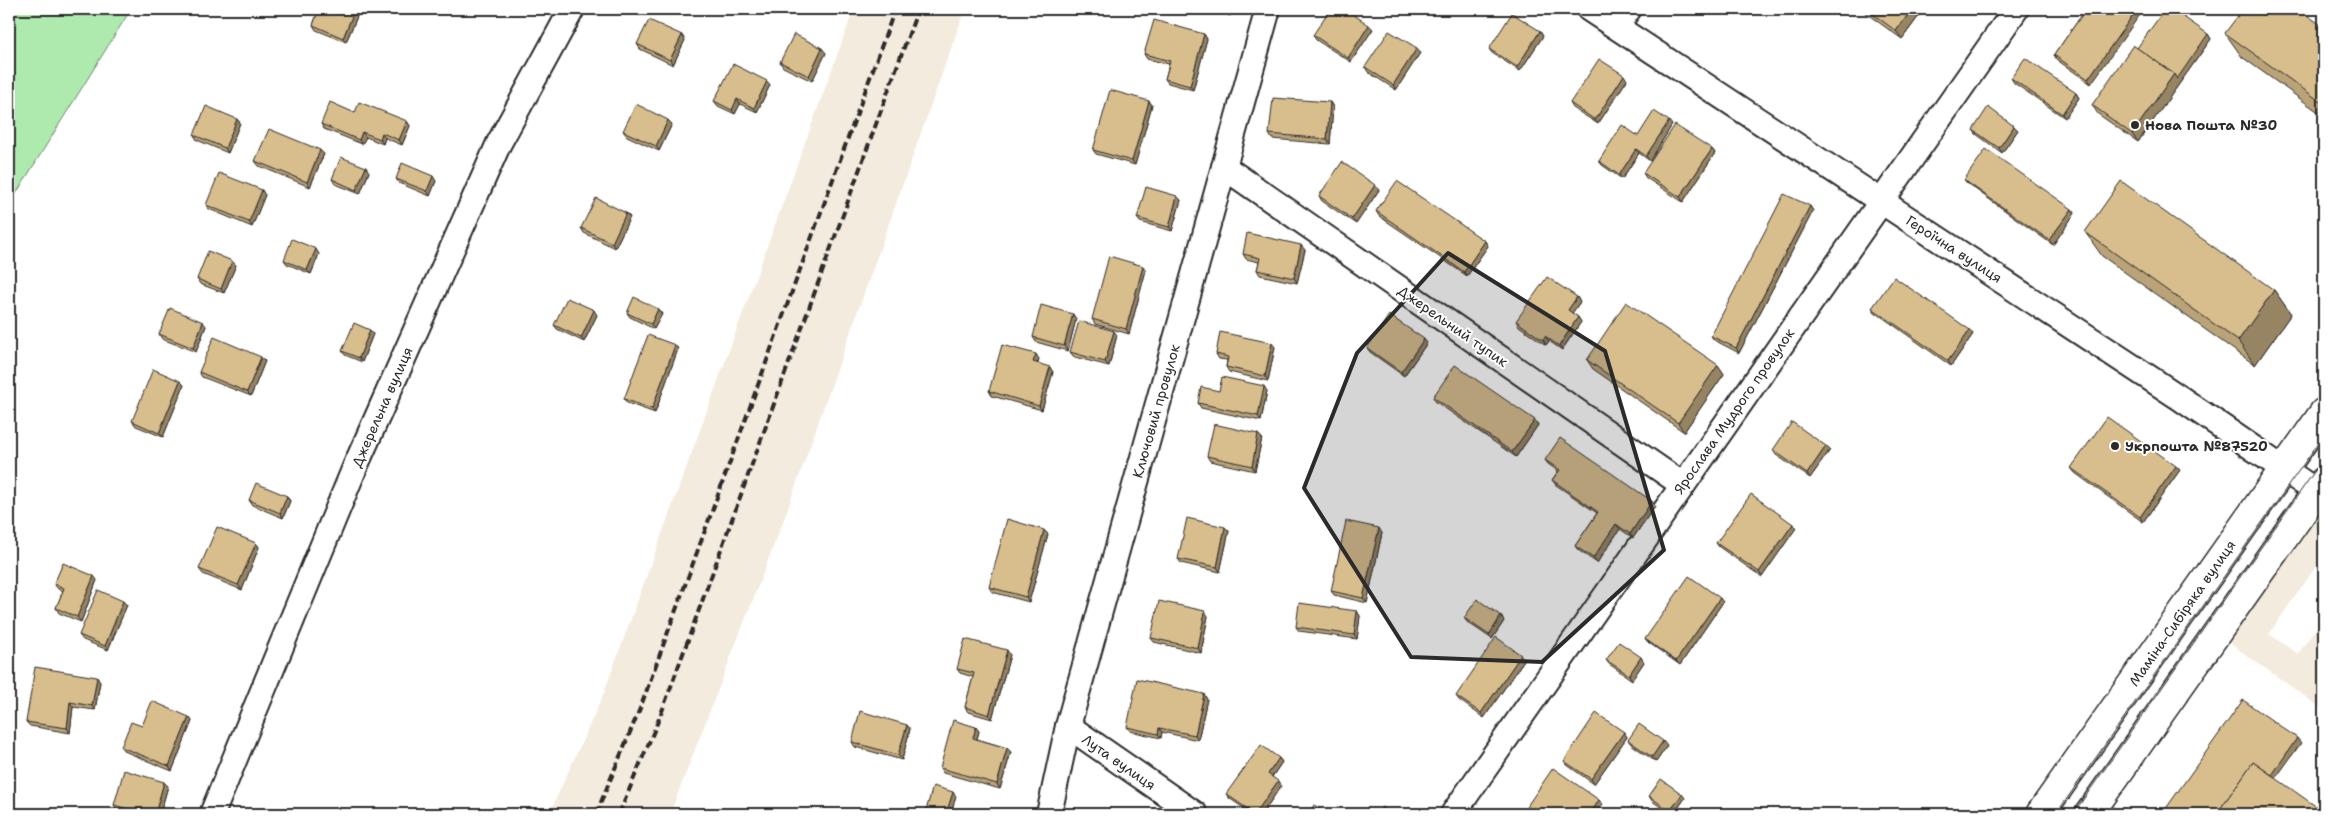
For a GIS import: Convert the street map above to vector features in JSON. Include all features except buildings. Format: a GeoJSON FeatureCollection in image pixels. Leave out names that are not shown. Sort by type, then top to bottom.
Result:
{"type":"FeatureCollection","features":[{"type":"Feature","properties":{"kind":"main road","name":"Маміна-Сибіряка вулиця"},"geometry":{"type":"LineString","coordinates":[[2040,814],[2324,412]]}},
{"type":"Feature","properties":{"kind":"main road"},"geometry":{"type":"LineString","coordinates":[[2089,814],[2320,487]]}},
{"type":"Feature","properties":{"kind":"street","name":"Джерельна вулиця"},"geometry":{"type":"LineString","coordinates":[[212,814],[355,467],[491,161],[572,9]]}},
{"type":"Feature","properties":{"kind":"street","name":"Ключовий провулок"},"geometry":{"type":"LineString","coordinates":[[1049,814],[1068,726],[1268,9]]}},
{"type":"Feature","properties":{"kind":"street","name":"Героїчна вулиця"},"geometry":{"type":"LineString","coordinates":[[1589,9],[1623,18],[1882,201],[2284,469],[2320,487]]}},
{"type":"Feature","properties":{"kind":"street","name":"Ярослава Мудрого провулок"},"geometry":{"type":"LineString","coordinates":[[1453,814],[2016,9]]}},
{"type":"Feature","properties":{"kind":"street","name":"Джерельний тупик"},"geometry":{"type":"LineString","coordinates":[[1224,167],[1683,485]]}},
{"type":"Feature","properties":{"kind":"street","name":"Лута вулиця"},"geometry":{"type":"LineString","coordinates":[[1068,726],[1195,814]]}},
{"type":"Feature","properties":{"kind":"highlighted area"},"geometry":{"type":"Polygon","coordinates":[[[1448,253],[1605,351],[1664,550],[1542,662],[1411,657],[1304,488],[1357,353],[1448,253]]]}},
{"type":"Feature","properties":{"kind":"shaded area"},"geometry":{"type":"Polygon","coordinates":[[[854,9],[965,9],[784,519],[670,814],[549,814],[602,698],[854,9]]]}},
{"type":"Feature","properties":{"kind":"shaded area"},"geometry":{"type":"Polygon","coordinates":[[[2324,498],[2324,555],[2269,634],[2298,654],[2324,617],[2324,710],[2224,639],[2324,498]]]}},
{"type":"Feature","properties":{"kind":"green space"},"geometry":{"type":"Polygon","coordinates":[[[9,9],[131,9],[9,205],[9,9]]]}},
{"type":"Feature","properties":{"kind":"tram line"},"geometry":{"type":"LineString","coordinates":[[2056,814],[2324,435]]}},
{"type":"Feature","properties":{"kind":"tram line"},"geometry":{"type":"LineString","coordinates":[[2073,814],[2324,458]]}},
{"type":"Feature","properties":{"kind":"railway"},"geometry":{"type":"LineString","coordinates":[[596,814],[641,706],[895,9]]}},
{"type":"Feature","properties":{"kind":"railway"},"geometry":{"type":"LineString","coordinates":[[619,814],[661,714],[918,9]]}},
{"type":"Feature","properties":{"kind":"place","name":"Нова Пошта №30"},"geometry":{"type":"Point","coordinates":[2135,125]}},
{"type":"Feature","properties":{"kind":"place","name":"Укрпошта №87520"},"geometry":{"type":"Point","coordinates":[2115,446]}}]}
